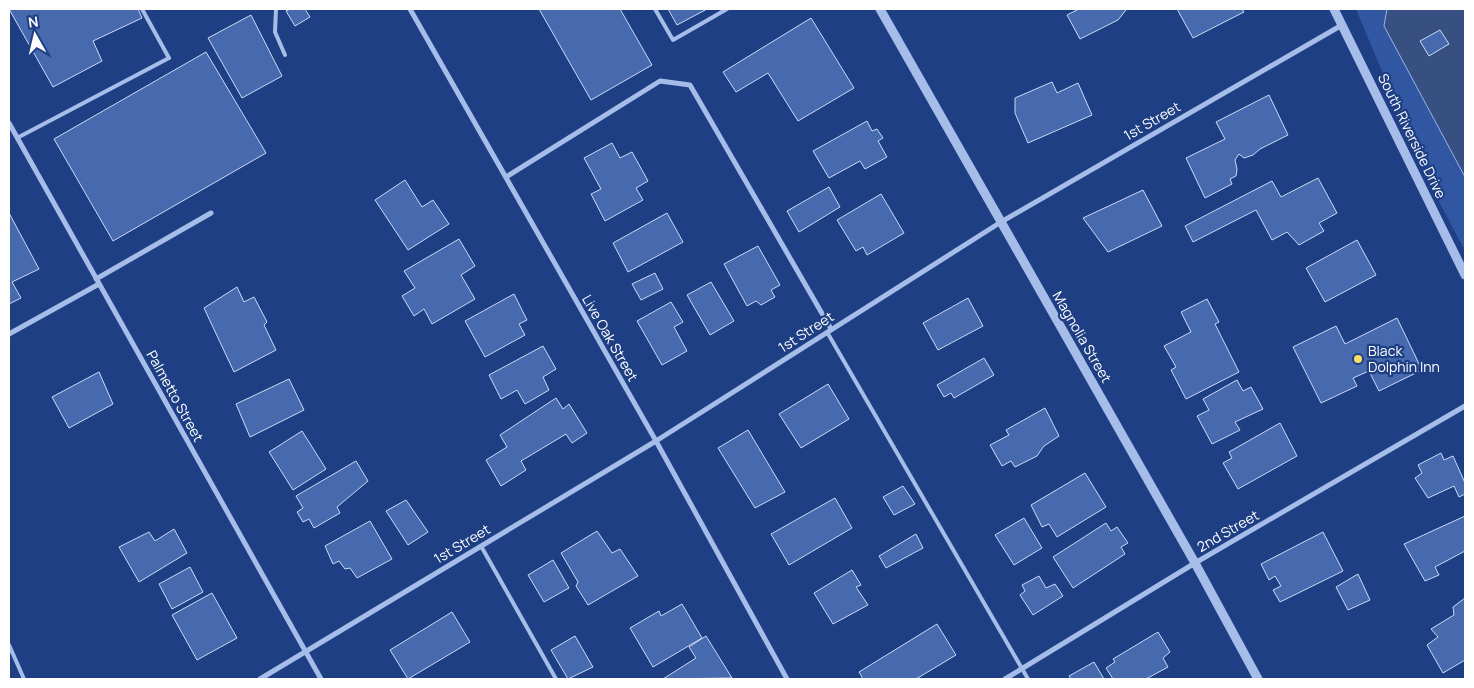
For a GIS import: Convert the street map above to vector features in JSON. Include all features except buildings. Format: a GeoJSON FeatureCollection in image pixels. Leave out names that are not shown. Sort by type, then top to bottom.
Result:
{"type":"FeatureCollection","features":[{"type":"Feature","properties":{"kind":"street","name":"Live Oak Street"},"geometry":{"type":"LineString","coordinates":[[410,9],[656,441],[787,679]]}},
{"type":"Feature","properties":{"kind":"street","name":"Magnolia Street"},"geometry":{"type":"LineString","coordinates":[[880,9],[1195,563],[1258,679]]}},
{"type":"Feature","properties":{"kind":"street","name":"South Riverside Drive"},"geometry":{"type":"LineString","coordinates":[[1334,9],[1465,275]]}},
{"type":"Feature","properties":{"kind":"street","name":"1st Street"},"geometry":{"type":"LineString","coordinates":[[260,679],[656,441],[1000,222],[1342,24]]}},
{"type":"Feature","properties":{"kind":"street"},"geometry":{"type":"LineString","coordinates":[[506,177],[660,82],[690,85],[829,331]]}},
{"type":"Feature","properties":{"kind":"street","name":"Palmetto Street"},"geometry":{"type":"LineString","coordinates":[[10,127],[321,679]]}},
{"type":"Feature","properties":{"kind":"street"},"geometry":{"type":"LineString","coordinates":[[9,334],[211,213]]}},
{"type":"Feature","properties":{"kind":"street","name":"2nd Street"},"geometry":{"type":"LineString","coordinates":[[1005,679],[1195,563],[1465,406]]}},
{"type":"Feature","properties":{"kind":"lane"},"geometry":{"type":"LineString","coordinates":[[17,138],[169,58],[142,9]]}},
{"type":"Feature","properties":{"kind":"lane"},"geometry":{"type":"LineString","coordinates":[[276,9],[275,32],[285,55]]}},
{"type":"Feature","properties":{"kind":"lane"},"geometry":{"type":"LineString","coordinates":[[655,9],[673,40],[727,9]]}},
{"type":"Feature","properties":{"kind":"lane"},"geometry":{"type":"LineString","coordinates":[[829,331],[1028,679]]}},
{"type":"Feature","properties":{"kind":"lane"},"geometry":{"type":"LineString","coordinates":[[481,546],[556,679]]}},
{"type":"Feature","properties":{"kind":"lane"},"geometry":{"type":"LineString","coordinates":[[9,645],[24,679]]}},
{"type":"Feature","properties":{"kind":"shaded area"},"geometry":{"type":"Polygon","coordinates":[[[1356,9],[1387,9],[1384,26],[1465,178],[1465,251],[1426,177],[1356,9]]]}},
{"type":"Feature","properties":{"kind":"shaded area"},"geometry":{"type":"Polygon","coordinates":[[[1387,9],[1465,9],[1465,177],[1384,26],[1387,9]]]}},
{"type":"Feature","properties":{"kind":"place","name":"Black Dolphin Inn"},"geometry":{"type":"Point","coordinates":[1358,359]}}]}
